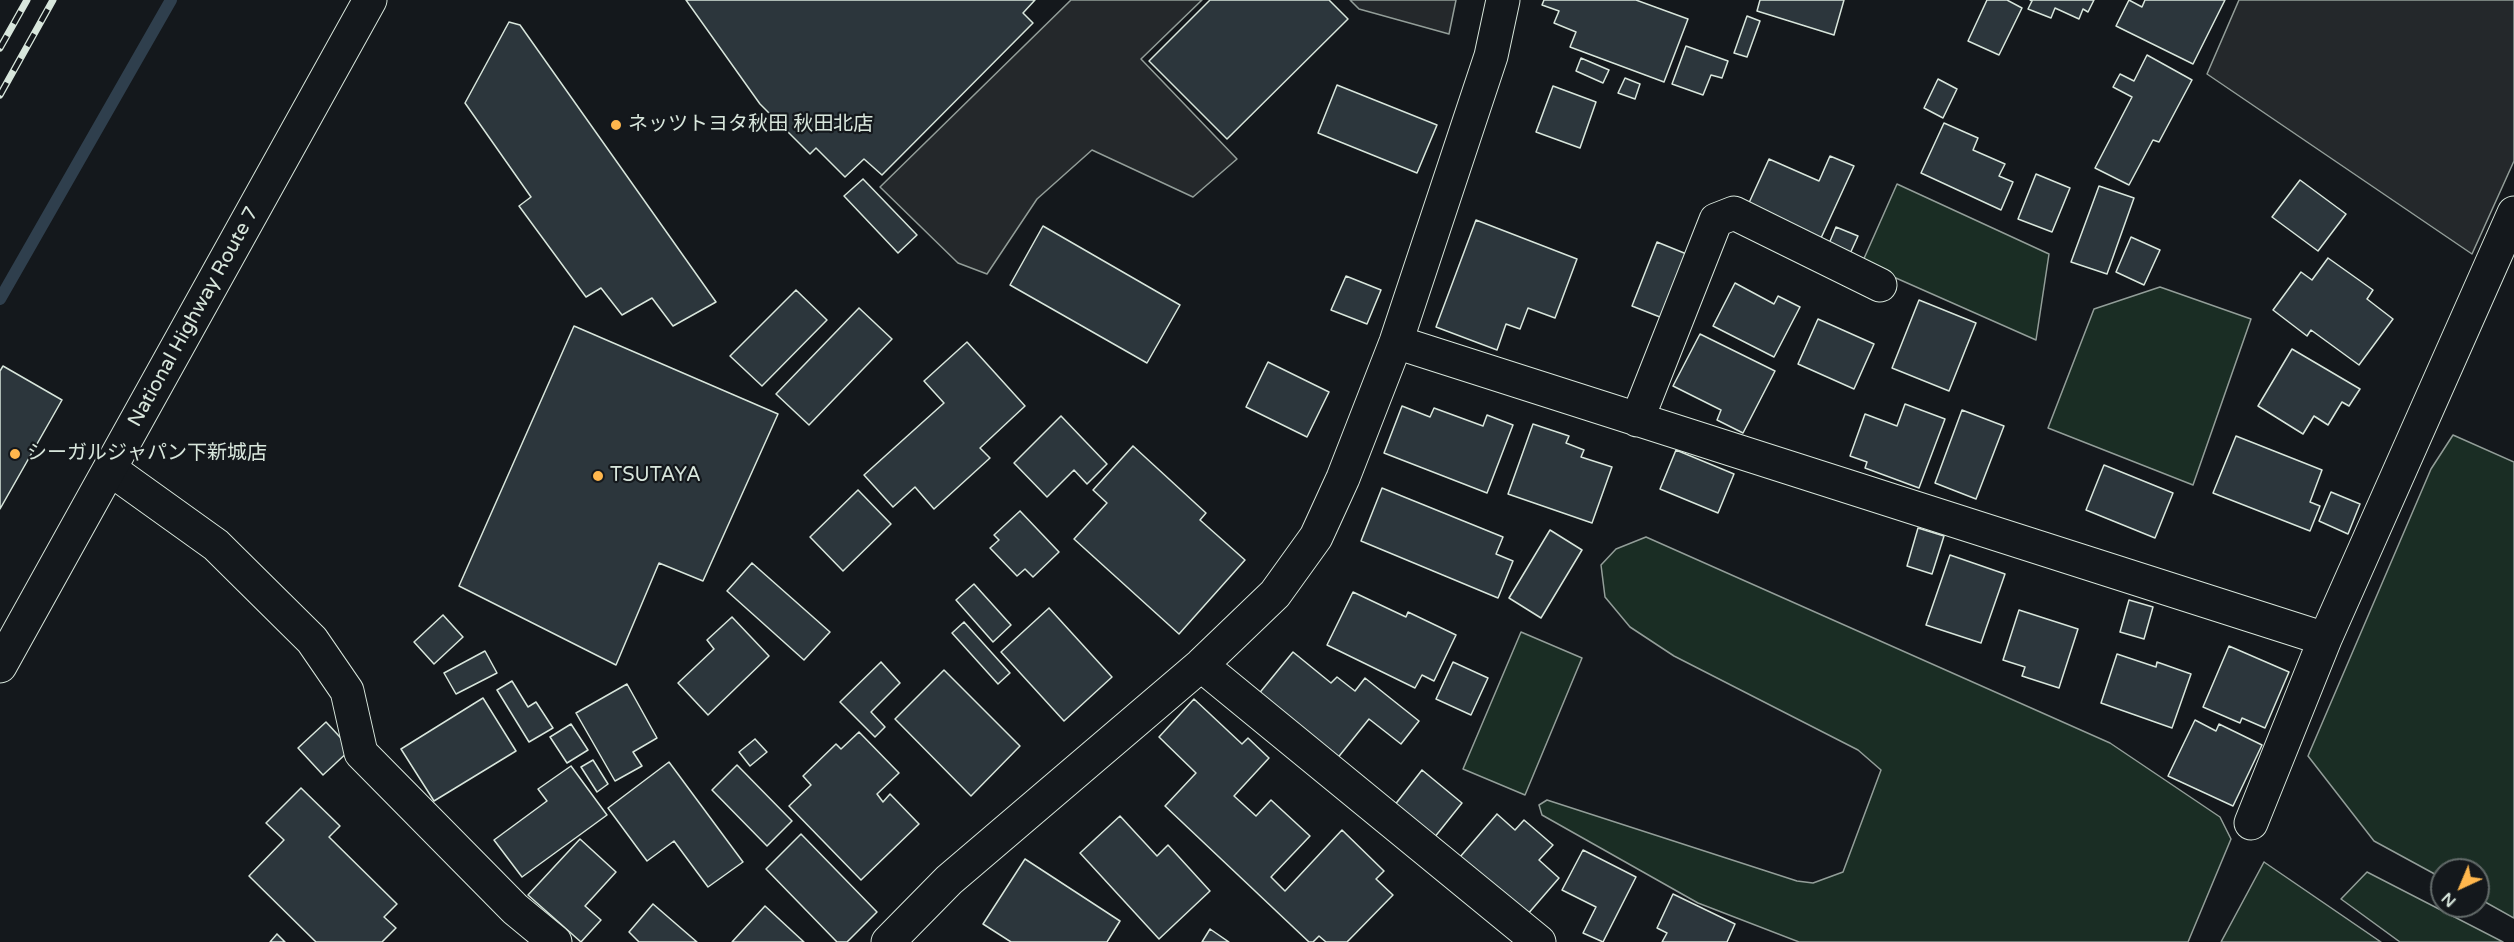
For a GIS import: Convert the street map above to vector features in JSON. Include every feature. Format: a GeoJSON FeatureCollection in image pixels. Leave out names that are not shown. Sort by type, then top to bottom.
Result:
{"type":"FeatureCollection","features":[{"type":"Feature","properties":{"kind":"main road","name":"National Highway Route 7"},"geometry":{"type":"LineString","coordinates":[[0,666],[370,0]]}},
{"type":"Feature","properties":{"kind":"main road"},"geometry":{"type":"LineString","coordinates":[[888,942],[949,880],[1201,665],[1275,594],[1316,537],[1344,478],[1396,342],[1491,56],[1503,0]]}},
{"type":"Feature","properties":{"kind":"main road"},"geometry":{"type":"LineString","coordinates":[[1637,420],[1716,220],[1734,213],[1880,285]]}},
{"type":"Feature","properties":{"kind":"main road"},"geometry":{"type":"LineString","coordinates":[[2251,824],[2325,639],[2514,213]]}},
{"type":"Feature","properties":{"kind":"main road"},"geometry":{"type":"LineString","coordinates":[[1396,342],[2325,639]]}},
{"type":"Feature","properties":{"kind":"main road"},"geometry":{"type":"LineString","coordinates":[[110,469],[216,545],[312,640],[347,691],[361,753],[514,909],[555,942]]}},
{"type":"Feature","properties":{"kind":"main road"},"geometry":{"type":"LineString","coordinates":[[1201,665],[1539,942]]}},
{"type":"Feature","properties":{"kind":"green space"},"geometry":{"type":"Polygon","coordinates":[[[1897,184],[2049,254],[2036,340],[1862,263],[1897,184]]]}},
{"type":"Feature","properties":{"kind":"green space"},"geometry":{"type":"Polygon","coordinates":[[[2160,287],[2251,319],[2193,485],[2048,428],[2094,309],[2160,287]]]}},
{"type":"Feature","properties":{"kind":"green space"},"geometry":{"type":"Polygon","coordinates":[[[2453,435],[2514,462],[2514,918],[2490,905],[2490,858],[2430,858],[2430,871],[2374,841],[2308,756],[2431,469],[2453,435]]]}},
{"type":"Feature","properties":{"kind":"green space"},"geometry":{"type":"Polygon","coordinates":[[[1646,537],[2110,743],[2220,817],[2231,839],[2188,942],[1799,942],[1698,903],[1542,815],[1539,805],[1547,800],[1797,881],[1813,883],[1843,872],[1881,770],[1858,750],[1674,656],[1630,627],[1605,597],[1601,565],[1616,549],[1646,537]]]}},
{"type":"Feature","properties":{"kind":"green space"},"geometry":{"type":"Polygon","coordinates":[[[1521,632],[1582,658],[1525,795],[1463,769],[1521,632]]]}},
{"type":"Feature","properties":{"kind":"green space"},"geometry":{"type":"Polygon","coordinates":[[[2264,862],[2381,942],[2221,942],[2264,862]]]}},
{"type":"Feature","properties":{"kind":"green space"},"geometry":{"type":"Polygon","coordinates":[[[2367,872],[2430,904],[2430,918],[2456,918],[2503,942],[2400,942],[2341,899],[2367,872]]]}},
{"type":"Feature","properties":{"kind":"shaded area"},"geometry":{"type":"Polygon","coordinates":[[[1071,0],[1202,0],[1141,59],[1237,159],[1193,197],[1092,150],[1037,199],[987,274],[958,263],[880,187],[1071,0]]]}},
{"type":"Feature","properties":{"kind":"shaded area"},"geometry":{"type":"Polygon","coordinates":[[[1350,0],[1456,0],[1449,34],[1359,9],[1350,0]]]}},
{"type":"Feature","properties":{"kind":"shaded area"},"geometry":{"type":"Polygon","coordinates":[[[2239,0],[2514,0],[2514,161],[2472,254],[2207,74],[2239,0]]]}},
{"type":"Feature","properties":{"kind":"building"},"geometry":{"type":"Polygon","coordinates":[[[686,0],[1035,0],[1023,13],[1033,23],[882,175],[864,159],[845,177],[816,148],[810,154],[760,104],[686,0]]]}},
{"type":"Feature","properties":{"kind":"building"},"geometry":{"type":"Polygon","coordinates":[[[1210,0],[1329,0],[1348,19],[1227,139],[1149,61],[1210,0]]]}},
{"type":"Feature","properties":{"kind":"building"},"geometry":{"type":"Polygon","coordinates":[[[1544,0],[1636,0],[1688,19],[1664,82],[1570,47],[1576,32],[1554,23],[1559,11],[1542,5],[1544,0]]]}},
{"type":"Feature","properties":{"kind":"building"},"geometry":{"type":"Polygon","coordinates":[[[1760,0],[1844,0],[1834,35],[1757,11],[1760,0]]]}},
{"type":"Feature","properties":{"kind":"building"},"geometry":{"type":"Polygon","coordinates":[[[1987,0],[2007,0],[2022,8],[1999,55],[1968,41],[1987,0]]]}},
{"type":"Feature","properties":{"kind":"building"},"geometry":{"type":"Polygon","coordinates":[[[2030,0],[2094,0],[2088,12],[2083,9],[2079,19],[2055,8],[2051,18],[2028,9],[2032,1],[2030,0]]]}},
{"type":"Feature","properties":{"kind":"building"},"geometry":{"type":"Polygon","coordinates":[[[2129,0],[2142,7],[2145,0],[2225,0],[2193,64],[2116,26],[2129,0]]]}},
{"type":"Feature","properties":{"kind":"building"},"geometry":{"type":"Polygon","coordinates":[[[1747,16],[1760,21],[1747,57],[1734,53],[1747,16]]]}},
{"type":"Feature","properties":{"kind":"building"},"geometry":{"type":"Polygon","coordinates":[[[509,22],[520,25],[716,302],[673,326],[652,298],[622,315],[601,288],[586,297],[519,206],[531,197],[465,103],[509,22]]]}},
{"type":"Feature","properties":{"kind":"building"},"geometry":{"type":"Polygon","coordinates":[[[1686,46],[1728,61],[1722,78],[1711,75],[1703,95],[1672,84],[1686,46]]]}},
{"type":"Feature","properties":{"kind":"building"},"geometry":{"type":"Polygon","coordinates":[[[2147,55],[2192,80],[2159,142],[2153,140],[2129,185],[2095,168],[2132,97],[2113,87],[2120,74],[2134,81],[2147,55]]]}},
{"type":"Feature","properties":{"kind":"building"},"geometry":{"type":"Polygon","coordinates":[[[1581,58],[1609,70],[1603,83],[1576,71],[1581,58]]]}},
{"type":"Feature","properties":{"kind":"building"},"geometry":{"type":"Polygon","coordinates":[[[1625,78],[1640,84],[1635,99],[1618,93],[1625,78]]]}},
{"type":"Feature","properties":{"kind":"building"},"geometry":{"type":"Polygon","coordinates":[[[1938,79],[1957,89],[1943,118],[1924,108],[1938,79]]]}},
{"type":"Feature","properties":{"kind":"building"},"geometry":{"type":"Polygon","coordinates":[[[1337,85],[1437,125],[1417,173],[1318,133],[1337,85]]]}},
{"type":"Feature","properties":{"kind":"building"},"geometry":{"type":"Polygon","coordinates":[[[1553,86],[1596,102],[1580,148],[1536,132],[1553,86]]]}},
{"type":"Feature","properties":{"kind":"building"},"geometry":{"type":"Polygon","coordinates":[[[1944,123],[1978,138],[1973,150],[2005,164],[1999,176],[2013,182],[2001,210],[1921,173],[1944,123]]]}},
{"type":"Feature","properties":{"kind":"building"},"geometry":{"type":"Polygon","coordinates":[[[1830,156],[1854,166],[1821,238],[1748,205],[1769,159],[1819,181],[1830,156]]]}},
{"type":"Feature","properties":{"kind":"building"},"geometry":{"type":"Polygon","coordinates":[[[2036,174],[2070,188],[2052,232],[2018,219],[2036,174]]]}},
{"type":"Feature","properties":{"kind":"building"},"geometry":{"type":"Polygon","coordinates":[[[863,179],[917,235],[898,253],[844,196],[863,179]]]}},
{"type":"Feature","properties":{"kind":"building"},"geometry":{"type":"Polygon","coordinates":[[[2300,180],[2346,214],[2318,251],[2272,217],[2300,180]]]}},
{"type":"Feature","properties":{"kind":"building"},"geometry":{"type":"Polygon","coordinates":[[[2099,186],[2134,198],[2107,274],[2071,262],[2099,186]]]}},
{"type":"Feature","properties":{"kind":"building"},"geometry":{"type":"Polygon","coordinates":[[[1476,220],[1577,259],[1555,318],[1528,308],[1520,329],[1506,324],[1497,350],[1436,327],[1476,220]]]}},
{"type":"Feature","properties":{"kind":"building"},"geometry":{"type":"Polygon","coordinates":[[[1043,226],[1180,305],[1147,363],[1010,285],[1043,226]]]}},
{"type":"Feature","properties":{"kind":"building"},"geometry":{"type":"Polygon","coordinates":[[[1836,227],[1858,236],[1849,256],[1828,246],[1836,227]]]}},
{"type":"Feature","properties":{"kind":"building"},"geometry":{"type":"Polygon","coordinates":[[[2131,237],[2160,250],[2144,285],[2116,272],[2131,237]]]}},
{"type":"Feature","properties":{"kind":"building"},"geometry":{"type":"Polygon","coordinates":[[[1657,242],[1689,255],[1665,319],[1632,306],[1657,242]]]}},
{"type":"Feature","properties":{"kind":"building"},"geometry":{"type":"Polygon","coordinates":[[[2328,258],[2373,290],[2367,299],[2393,319],[2359,365],[2311,330],[2307,336],[2273,310],[2301,272],[2312,280],[2328,258]]]}},
{"type":"Feature","properties":{"kind":"building"},"geometry":{"type":"Polygon","coordinates":[[[1346,276],[1381,290],[1367,324],[1331,310],[1346,276]]]}},
{"type":"Feature","properties":{"kind":"building"},"geometry":{"type":"Polygon","coordinates":[[[1735,283],[1774,304],[1778,296],[1800,307],[1774,357],[1713,326],[1735,283]]]}},
{"type":"Feature","properties":{"kind":"building"},"geometry":{"type":"Polygon","coordinates":[[[796,290],[827,320],[762,386],[730,356],[796,290]]]}},
{"type":"Feature","properties":{"kind":"building"},"geometry":{"type":"Polygon","coordinates":[[[1919,300],[1976,323],[1949,391],[1892,368],[1919,300]]]}},
{"type":"Feature","properties":{"kind":"building"},"geometry":{"type":"Polygon","coordinates":[[[859,308],[892,339],[809,425],[776,394],[859,308]]]}},
{"type":"Feature","properties":{"kind":"building"},"geometry":{"type":"Polygon","coordinates":[[[1818,319],[1874,344],[1854,389],[1798,364],[1818,319]]]}},
{"type":"Feature","properties":{"kind":"building"},"geometry":{"type":"Polygon","coordinates":[[[574,326],[778,414],[703,581],[659,563],[616,665],[459,586],[574,326]]]}},
{"type":"Feature","properties":{"kind":"building"},"geometry":{"type":"Polygon","coordinates":[[[1700,334],[1775,371],[1743,433],[1717,420],[1721,410],[1673,386],[1700,334]]]}},
{"type":"Feature","properties":{"kind":"building"},"geometry":{"type":"Polygon","coordinates":[[[967,342],[1025,406],[980,448],[990,458],[934,509],[915,487],[893,507],[864,475],[944,403],[924,381],[967,342]]]}},
{"type":"Feature","properties":{"kind":"building"},"geometry":{"type":"Polygon","coordinates":[[[2292,349],[2360,389],[2349,406],[2342,402],[2328,425],[2314,416],[2303,434],[2258,406],[2292,349]]]}},
{"type":"Feature","properties":{"kind":"building"},"geometry":{"type":"Polygon","coordinates":[[[1268,362],[1329,392],[1307,437],[1246,407],[1268,362]]]}},
{"type":"Feature","properties":{"kind":"building","name":"シーガルジャパン下新城店"},"geometry":{"type":"Polygon","coordinates":[[[3,366],[62,400],[0,509],[0,371],[3,366]]]}},
{"type":"Feature","properties":{"kind":"building"},"geometry":{"type":"Polygon","coordinates":[[[1905,404],[1945,419],[1919,488],[1865,468],[1867,462],[1850,456],[1865,414],[1897,426],[1905,404]]]}},
{"type":"Feature","properties":{"kind":"building"},"geometry":{"type":"Polygon","coordinates":[[[1402,406],[1430,417],[1434,408],[1483,426],[1487,415],[1513,425],[1487,493],[1384,453],[1402,406]]]}},
{"type":"Feature","properties":{"kind":"building"},"geometry":{"type":"Polygon","coordinates":[[[1962,410],[2004,426],[1976,499],[1935,483],[1962,410]]]}},
{"type":"Feature","properties":{"kind":"building"},"geometry":{"type":"Polygon","coordinates":[[[1061,416],[1107,464],[1087,484],[1074,470],[1047,497],[1014,463],[1061,416]]]}},
{"type":"Feature","properties":{"kind":"building"},"geometry":{"type":"Polygon","coordinates":[[[1533,424],[1569,436],[1566,443],[1584,450],[1581,457],[1612,467],[1592,523],[1508,494],[1533,424]]]}},
{"type":"Feature","properties":{"kind":"building"},"geometry":{"type":"Polygon","coordinates":[[[2236,436],[2322,470],[2310,502],[2320,506],[2310,531],[2213,493],[2236,436]]]}},
{"type":"Feature","properties":{"kind":"building"},"geometry":{"type":"Polygon","coordinates":[[[1133,446],[1206,513],[1200,520],[1245,560],[1179,634],[1074,539],[1107,503],[1093,490],[1133,446]]]}},
{"type":"Feature","properties":{"kind":"building"},"geometry":{"type":"Polygon","coordinates":[[[1676,450],[1734,474],[1718,513],[1660,489],[1676,450]]]}},
{"type":"Feature","properties":{"kind":"building"},"geometry":{"type":"Polygon","coordinates":[[[2104,465],[2173,493],[2155,538],[2086,510],[2104,465]]]}},
{"type":"Feature","properties":{"kind":"building"},"geometry":{"type":"Polygon","coordinates":[[[1382,488],[1503,537],[1496,554],[1513,561],[1498,598],[1361,541],[1382,488]]]}},
{"type":"Feature","properties":{"kind":"building"},"geometry":{"type":"Polygon","coordinates":[[[858,490],[891,524],[843,571],[810,537],[858,490]]]}},
{"type":"Feature","properties":{"kind":"building"},"geometry":{"type":"Polygon","coordinates":[[[2331,492],[2360,504],[2348,534],[2319,521],[2331,492]]]}},
{"type":"Feature","properties":{"kind":"building"},"geometry":{"type":"Polygon","coordinates":[[[1020,511],[1059,552],[1033,577],[1025,569],[1017,576],[990,548],[999,540],[994,535],[1020,511]]]}},
{"type":"Feature","properties":{"kind":"building"},"geometry":{"type":"Polygon","coordinates":[[[1918,528],[1944,536],[1932,574],[1907,566],[1918,528]]]}},
{"type":"Feature","properties":{"kind":"building"},"geometry":{"type":"Polygon","coordinates":[[[1550,530],[1582,550],[1541,618],[1509,598],[1550,530]]]}},
{"type":"Feature","properties":{"kind":"building"},"geometry":{"type":"Polygon","coordinates":[[[1950,555],[2005,574],[1981,643],[1926,625],[1950,555]]]}},
{"type":"Feature","properties":{"kind":"building"},"geometry":{"type":"Polygon","coordinates":[[[752,563],[830,632],[804,660],[727,591],[752,563]]]}},
{"type":"Feature","properties":{"kind":"building"},"geometry":{"type":"Polygon","coordinates":[[[974,584],[1011,625],[993,642],[956,600],[974,584]]]}},
{"type":"Feature","properties":{"kind":"building"},"geometry":{"type":"Polygon","coordinates":[[[1353,592],[1406,617],[1408,612],[1456,635],[1434,681],[1422,675],[1415,688],[1327,645],[1353,592]]]}},
{"type":"Feature","properties":{"kind":"building"},"geometry":{"type":"Polygon","coordinates":[[[2129,600],[2153,607],[2144,639],[2120,632],[2129,600]]]}},
{"type":"Feature","properties":{"kind":"building"},"geometry":{"type":"Polygon","coordinates":[[[1049,608],[1112,677],[1064,721],[1001,652],[1049,608]]]}},
{"type":"Feature","properties":{"kind":"building"},"geometry":{"type":"Polygon","coordinates":[[[2019,610],[2078,629],[2059,688],[2022,676],[2025,667],[2003,660],[2019,610]]]}},
{"type":"Feature","properties":{"kind":"building"},"geometry":{"type":"Polygon","coordinates":[[[443,615],[463,637],[434,664],[414,642],[443,615]]]}},
{"type":"Feature","properties":{"kind":"building"},"geometry":{"type":"Polygon","coordinates":[[[732,617],[769,656],[708,715],[678,683],[714,649],[707,640],[732,617]]]}},
{"type":"Feature","properties":{"kind":"building"},"geometry":{"type":"Polygon","coordinates":[[[964,622],[1010,673],[998,684],[952,633],[964,622]]]}},
{"type":"Feature","properties":{"kind":"building"},"geometry":{"type":"Polygon","coordinates":[[[2229,646],[2289,672],[2265,728],[2242,718],[2240,723],[2203,707],[2229,646]]]}},
{"type":"Feature","properties":{"kind":"building"},"geometry":{"type":"Polygon","coordinates":[[[485,651],[497,673],[456,694],[444,673],[485,651]]]}},
{"type":"Feature","properties":{"kind":"building"},"geometry":{"type":"Polygon","coordinates":[[[1293,652],[1331,683],[1337,677],[1355,691],[1365,678],[1419,721],[1401,744],[1369,719],[1336,760],[1257,696],[1293,652]]]}},
{"type":"Feature","properties":{"kind":"building"},"geometry":{"type":"Polygon","coordinates":[[[2117,654],[2156,667],[2157,662],[2191,674],[2172,728],[2101,703],[2117,654]]]}},
{"type":"Feature","properties":{"kind":"building"},"geometry":{"type":"Polygon","coordinates":[[[881,662],[900,683],[871,712],[885,727],[875,737],[840,702],[881,662]]]}},
{"type":"Feature","properties":{"kind":"building"},"geometry":{"type":"Polygon","coordinates":[[[1453,662],[1488,678],[1471,715],[1436,699],[1453,662]]]}},
{"type":"Feature","properties":{"kind":"building"},"geometry":{"type":"Polygon","coordinates":[[[944,670],[1020,746],[971,796],[895,719],[944,670]]]}},
{"type":"Feature","properties":{"kind":"building"},"geometry":{"type":"Polygon","coordinates":[[[512,681],[528,707],[536,702],[553,728],[529,742],[497,690],[512,681]]]}},
{"type":"Feature","properties":{"kind":"building"},"geometry":{"type":"Polygon","coordinates":[[[627,684],[657,738],[633,752],[642,766],[615,781],[576,713],[627,684]]]}},
{"type":"Feature","properties":{"kind":"building"},"geometry":{"type":"Polygon","coordinates":[[[483,698],[516,751],[434,801],[401,749],[483,698]]]}},
{"type":"Feature","properties":{"kind":"building"},"geometry":{"type":"Polygon","coordinates":[[[1194,699],[1242,744],[1248,738],[1269,758],[1234,796],[1256,816],[1271,800],[1310,836],[1271,877],[1285,891],[1342,830],[1384,871],[1376,879],[1393,895],[1347,942],[1326,942],[1319,936],[1313,942],[1309,942],[1165,806],[1196,773],[1159,737],[1194,699]]]}},
{"type":"Feature","properties":{"kind":"building"},"geometry":{"type":"Polygon","coordinates":[[[2195,720],[2216,731],[2219,724],[2262,745],[2233,806],[2168,776],[2195,720]]]}},
{"type":"Feature","properties":{"kind":"building"},"geometry":{"type":"Polygon","coordinates":[[[326,722],[351,749],[323,775],[298,748],[326,722]]]}},
{"type":"Feature","properties":{"kind":"building"},"geometry":{"type":"Polygon","coordinates":[[[571,724],[588,750],[567,763],[550,737],[571,724]]]}},
{"type":"Feature","properties":{"kind":"building"},"geometry":{"type":"Polygon","coordinates":[[[859,732],[899,773],[877,794],[883,802],[890,794],[919,824],[861,880],[789,806],[811,785],[803,776],[836,744],[841,749],[859,732]]]}},
{"type":"Feature","properties":{"kind":"building"},"geometry":{"type":"Polygon","coordinates":[[[755,739],[767,752],[750,766],[739,752],[755,739]]]}},
{"type":"Feature","properties":{"kind":"building"},"geometry":{"type":"Polygon","coordinates":[[[593,760],[608,784],[597,792],[581,767],[593,760]]]}},
{"type":"Feature","properties":{"kind":"building"},"geometry":{"type":"Polygon","coordinates":[[[669,762],[743,862],[708,887],[674,841],[647,861],[608,808],[669,762]]]}},
{"type":"Feature","properties":{"kind":"building"},"geometry":{"type":"Polygon","coordinates":[[[737,765],[792,821],[767,846],[712,790],[737,765]]]}},
{"type":"Feature","properties":{"kind":"building"},"geometry":{"type":"Polygon","coordinates":[[[571,766],[607,815],[522,877],[494,840],[547,801],[538,789],[571,766]]]}},
{"type":"Feature","properties":{"kind":"building"},"geometry":{"type":"Polygon","coordinates":[[[1422,770],[1462,803],[1434,838],[1394,806],[1422,770]]]}},
{"type":"Feature","properties":{"kind":"building"},"geometry":{"type":"Polygon","coordinates":[[[301,788],[340,826],[329,837],[397,904],[384,917],[396,928],[382,942],[316,942],[249,876],[284,840],[266,823],[301,788]]]}},
{"type":"Feature","properties":{"kind":"building"},"geometry":{"type":"Polygon","coordinates":[[[1497,814],[1515,830],[1524,820],[1553,845],[1539,860],[1559,878],[1527,915],[1460,857],[1497,814]]]}},
{"type":"Feature","properties":{"kind":"building"},"geometry":{"type":"Polygon","coordinates":[[[1120,816],[1157,856],[1168,845],[1210,891],[1159,939],[1080,853],[1120,816]]]}},
{"type":"Feature","properties":{"kind":"building"},"geometry":{"type":"Polygon","coordinates":[[[801,834],[877,912],[847,942],[837,942],[766,869],[801,834]]]}},
{"type":"Feature","properties":{"kind":"building"},"geometry":{"type":"Polygon","coordinates":[[[580,839],[616,872],[585,906],[601,920],[581,942],[528,895],[580,839]]]}},
{"type":"Feature","properties":{"kind":"building"},"geometry":{"type":"Polygon","coordinates":[[[1583,850],[1636,877],[1603,942],[1583,933],[1596,907],[1562,890],[1583,850]]]}},
{"type":"Feature","properties":{"kind":"building"},"geometry":{"type":"Polygon","coordinates":[[[1025,859],[1120,921],[1107,942],[1011,942],[983,924],[1025,859]]]}},
{"type":"Feature","properties":{"kind":"building"},"geometry":{"type":"Polygon","coordinates":[[[1673,894],[1735,924],[1727,942],[1662,942],[1667,933],[1657,928],[1673,894]]]}},
{"type":"Feature","properties":{"kind":"building"},"geometry":{"type":"Polygon","coordinates":[[[653,904],[697,942],[639,942],[629,932],[653,904]]]}},
{"type":"Feature","properties":{"kind":"building"},"geometry":{"type":"Polygon","coordinates":[[[765,906],[804,942],[732,942],[765,906]]]}},
{"type":"Feature","properties":{"kind":"building"},"geometry":{"type":"Polygon","coordinates":[[[1210,929],[1229,942],[1202,942],[1210,929]]]}},
{"type":"Feature","properties":{"kind":"building"},"geometry":{"type":"Polygon","coordinates":[[[277,934],[285,942],[270,942],[277,934]]]}},
{"type":"Feature","properties":{"kind":"waterway"},"geometry":{"type":"LineString","coordinates":[[0,299],[171,0]]}},
{"type":"Feature","properties":{"kind":"railway"},"geometry":{"type":"LineString","coordinates":[[0,48],[27,0]]}},
{"type":"Feature","properties":{"kind":"railway"},"geometry":{"type":"LineString","coordinates":[[0,95],[53,0]]}},
{"type":"Feature","properties":{"kind":"place","name":"ネッツトヨタ秋田 秋田北店"},"geometry":{"type":"Point","coordinates":[616,125]}},
{"type":"Feature","properties":{"kind":"place","name":"シーガルジャパン下新城店"},"geometry":{"type":"Point","coordinates":[15,454]}},
{"type":"Feature","properties":{"kind":"place","name":"TSUTAYA"},"geometry":{"type":"Point","coordinates":[598,476]}}]}
